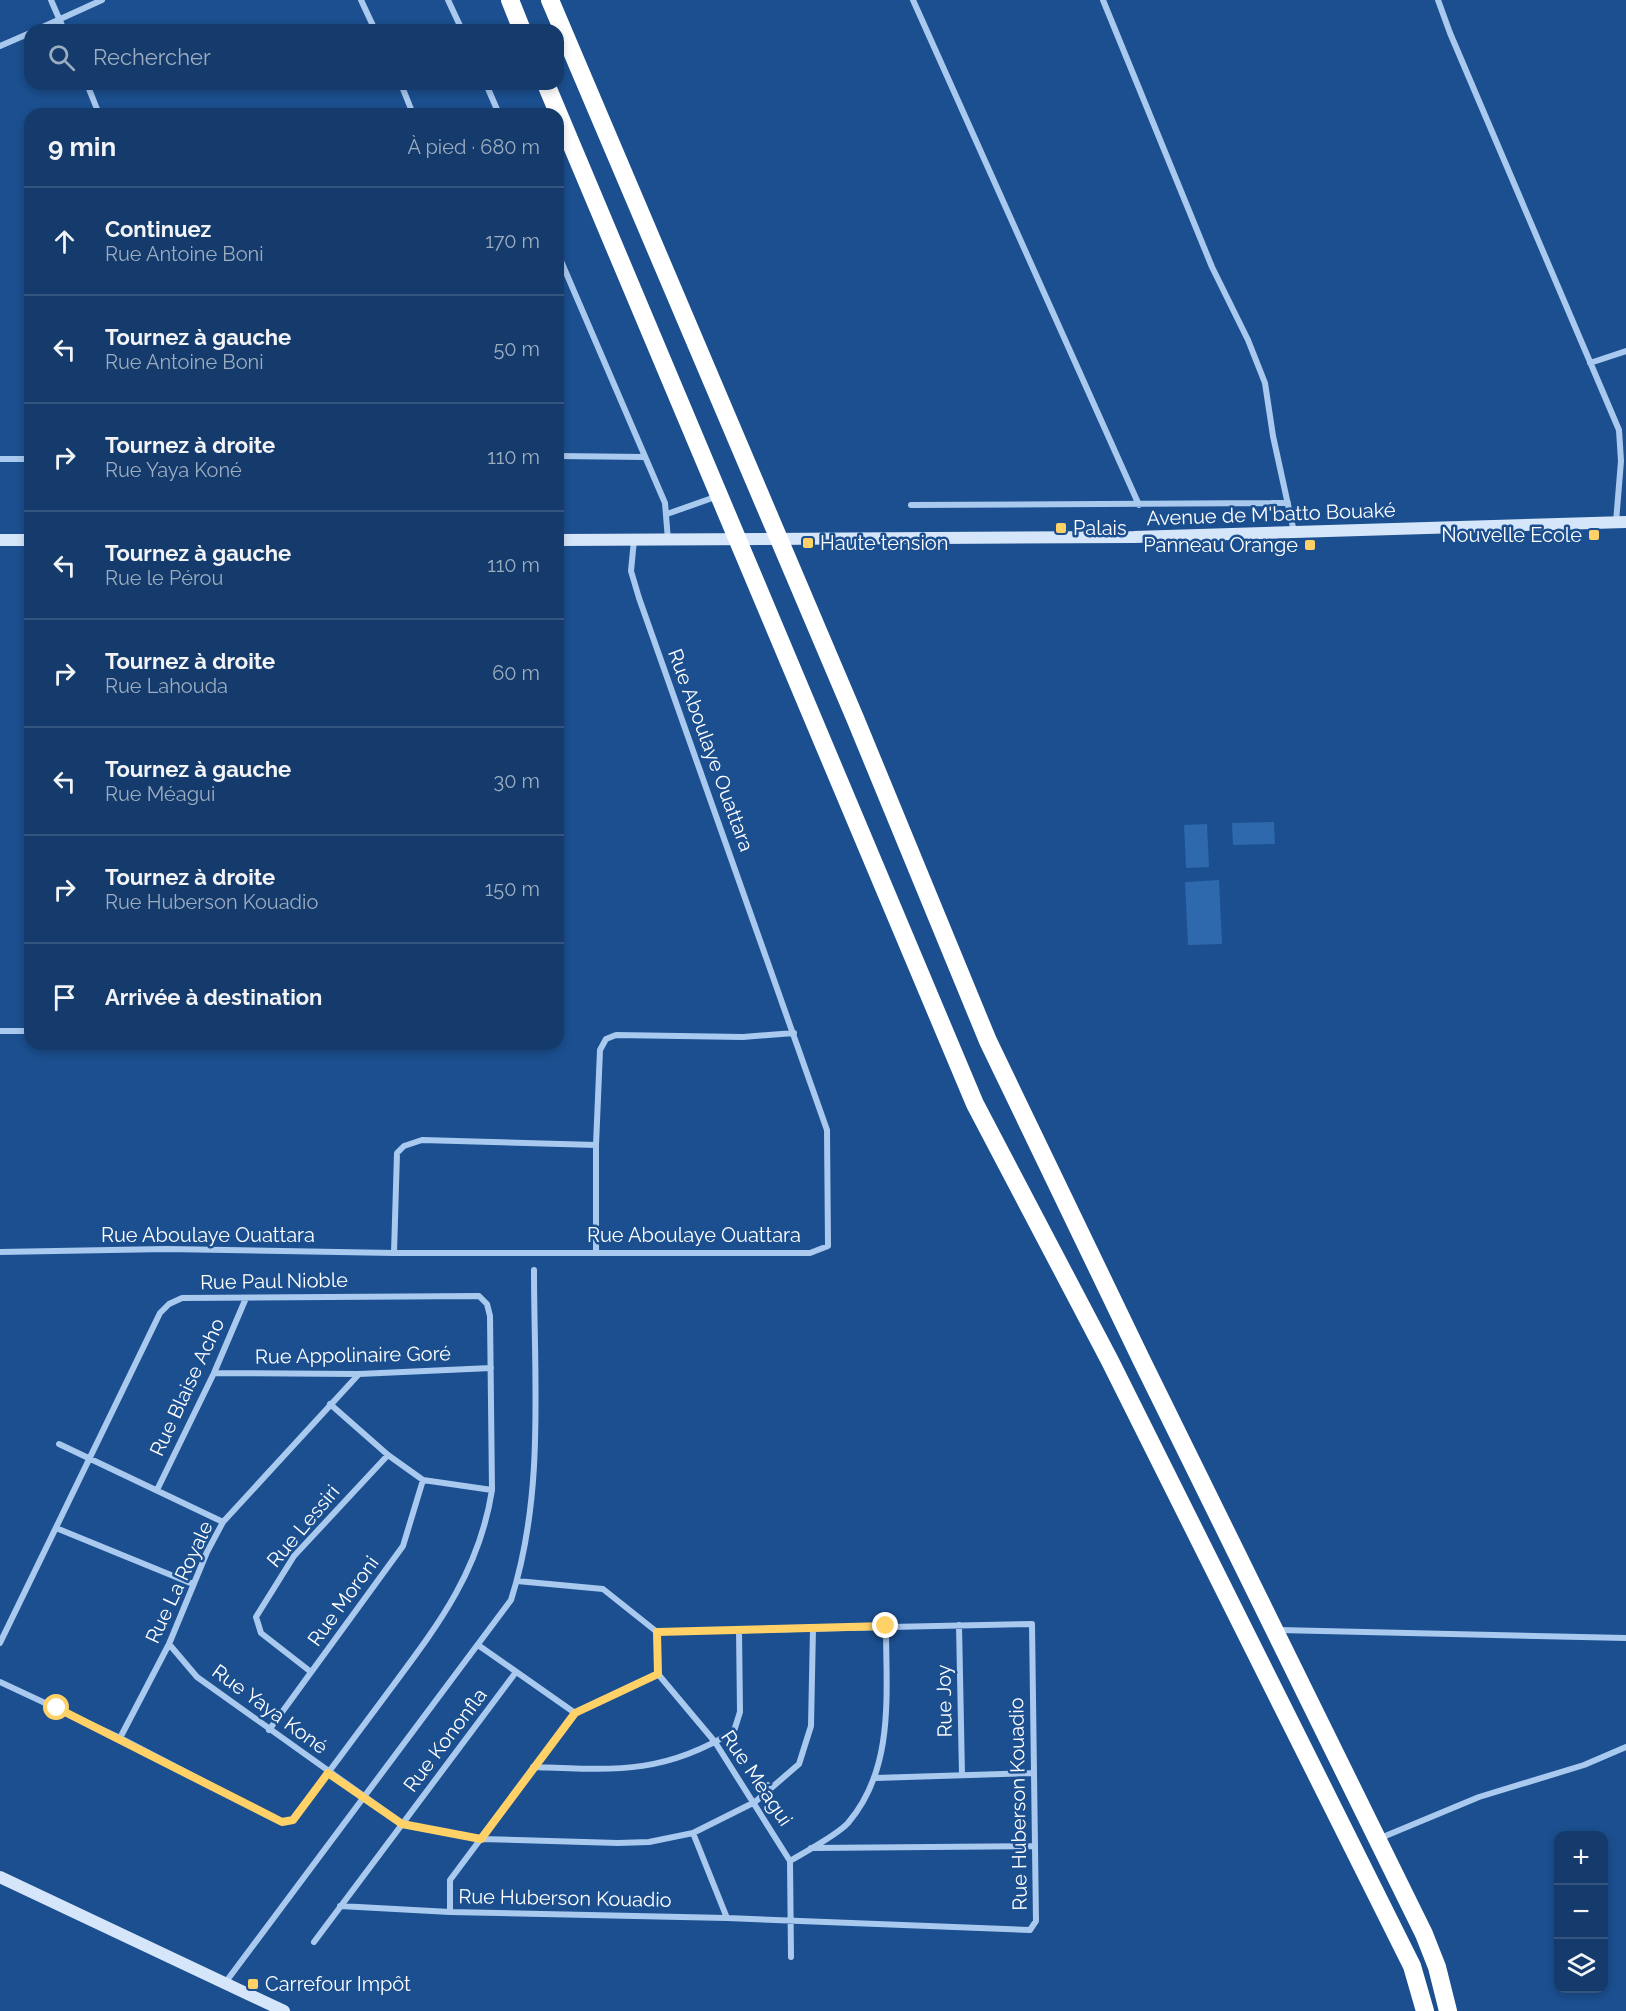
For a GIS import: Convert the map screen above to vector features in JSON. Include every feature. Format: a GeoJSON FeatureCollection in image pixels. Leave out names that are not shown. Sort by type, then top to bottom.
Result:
{"type":"FeatureCollection","features":[{"type":"Feature","properties":{"kind":"highway"},"geometry":{"type":"LineString","coordinates":[[510,0],[520,24]]}},
{"type":"Feature","properties":{"kind":"highway"},"geometry":{"type":"LineString","coordinates":[[550,0],[560,24]]}},
{"type":"Feature","properties":{"kind":"highway"},"geometry":{"type":"LineString","coordinates":[[564,33],[780,540],[988,1041],[1140,1359],[1424,1934],[1437,1967],[1448,2011]]}},
{"type":"Feature","properties":{"kind":"highway"},"geometry":{"type":"LineString","coordinates":[[548,90],[555,108]]}},
{"type":"Feature","properties":{"kind":"highway"},"geometry":{"type":"LineString","coordinates":[[564,133],[740,540],[975,1104],[1110,1361],[1412,1966],[1425,2011]]}},
{"type":"Feature","properties":{"kind":"street"},"geometry":{"type":"LineString","coordinates":[[51,0],[62,24]]}},
{"type":"Feature","properties":{"kind":"street"},"geometry":{"type":"LineString","coordinates":[[49,24],[102,0]]}},
{"type":"Feature","properties":{"kind":"street"},"geometry":{"type":"LineString","coordinates":[[361,0],[372,24]]}},
{"type":"Feature","properties":{"kind":"street"},"geometry":{"type":"LineString","coordinates":[[448,0],[459,24]]}},
{"type":"Feature","properties":{"kind":"street"},"geometry":{"type":"LineString","coordinates":[[914,0],[1139,505]]}},
{"type":"Feature","properties":{"kind":"street"},"geometry":{"type":"LineString","coordinates":[[1104,0],[1212,267],[1248,340],[1265,383],[1273,436],[1294,532]]}},
{"type":"Feature","properties":{"kind":"street"},"geometry":{"type":"LineString","coordinates":[[1438,0],[1619,430],[1621,522]]}},
{"type":"Feature","properties":{"kind":"street"},"geometry":{"type":"LineString","coordinates":[[0,46],[24,36]]}},
{"type":"Feature","properties":{"kind":"street"},"geometry":{"type":"LineString","coordinates":[[89,90],[97,108]]}},
{"type":"Feature","properties":{"kind":"street"},"geometry":{"type":"LineString","coordinates":[[403,90],[411,108]]}},
{"type":"Feature","properties":{"kind":"street"},"geometry":{"type":"LineString","coordinates":[[489,90],[497,108]]}},
{"type":"Feature","properties":{"kind":"street"},"geometry":{"type":"LineString","coordinates":[[564,268],[668,514],[668,540]]}},
{"type":"Feature","properties":{"kind":"street"},"geometry":{"type":"LineString","coordinates":[[1590,363],[1626,351]]}},
{"type":"Feature","properties":{"kind":"street"},"geometry":{"type":"LineString","coordinates":[[564,456],[644,457]]}},
{"type":"Feature","properties":{"kind":"street"},"geometry":{"type":"LineString","coordinates":[[0,459],[24,459]]}},
{"type":"Feature","properties":{"kind":"street"},"geometry":{"type":"LineString","coordinates":[[668,514],[720,495]]}},
{"type":"Feature","properties":{"kind":"street"},"geometry":{"type":"LineString","coordinates":[[910,505],[1139,505],[1288,502]]}},
{"type":"Feature","properties":{"kind":"street","name":"Avenue de M'batto Bouaké"},"geometry":{"type":"LineString","coordinates":[[564,540],[1146,537],[1621,522]]}},
{"type":"Feature","properties":{"kind":"street"},"geometry":{"type":"LineString","coordinates":[[0,540],[24,540]]}},
{"type":"Feature","properties":{"kind":"street","name":"Rue Aboulaye Ouattara"},"geometry":{"type":"LineString","coordinates":[[0,1252],[166,1249],[394,1252],[810,1252],[828,1246],[827,1130],[639,598],[632,570],[634,540]]}},
{"type":"Feature","properties":{"kind":"street"},"geometry":{"type":"LineString","coordinates":[[0,1032],[24,1031]]}},
{"type":"Feature","properties":{"kind":"street"},"geometry":{"type":"LineString","coordinates":[[597,1252],[596,1145],[600,1050],[606,1039],[616,1035],[743,1037],[794,1033]]}},
{"type":"Feature","properties":{"kind":"street"},"geometry":{"type":"LineString","coordinates":[[394,1252],[397,1153],[404,1146],[423,1140],[596,1145]]}},
{"type":"Feature","properties":{"kind":"street"},"geometry":{"type":"LineString","coordinates":[[225,1983],[512,1600],[522,1566],[534,1490],[534,1270]]}},
{"type":"Feature","properties":{"kind":"street","name":"Rue Paul Nioble"},"geometry":{"type":"LineString","coordinates":[[0,1643],[160,1313],[169,1304],[182,1299],[479,1296],[487,1304],[490,1316],[491,1368]]}},
{"type":"Feature","properties":{"kind":"street","name":"Rue Blaise Acho"},"geometry":{"type":"LineString","coordinates":[[157,1490],[214,1372],[246,1298]]}},
{"type":"Feature","properties":{"kind":"street"},"geometry":{"type":"LineString","coordinates":[[0,1682],[120,1738],[282,1822],[293,1820],[443,1619],[470,1569],[489,1513],[492,1490],[491,1368]]}},
{"type":"Feature","properties":{"kind":"street","name":"Rue Appolinaire Goré"},"geometry":{"type":"LineString","coordinates":[[214,1372],[359,1374],[491,1368]]}},
{"type":"Feature","properties":{"kind":"street","name":"Rue La Royale"},"geometry":{"type":"LineString","coordinates":[[120,1738],[169,1644],[193,1584],[223,1522],[359,1374]]}},
{"type":"Feature","properties":{"kind":"street"},"geometry":{"type":"LineString","coordinates":[[330,1404],[388,1455],[423,1480],[492,1490]]}},
{"type":"Feature","properties":{"kind":"street"},"geometry":{"type":"LineString","coordinates":[[59,1444],[223,1522]]}},
{"type":"Feature","properties":{"kind":"street","name":"Rue Lessiri"},"geometry":{"type":"LineString","coordinates":[[311,1672],[261,1633],[256,1617],[294,1556],[388,1455]]}},
{"type":"Feature","properties":{"kind":"street","name":"Rue Moroni"},"geometry":{"type":"LineString","coordinates":[[268,1730],[403,1546],[423,1480]]}},
{"type":"Feature","properties":{"kind":"street"},"geometry":{"type":"LineString","coordinates":[[56,1528],[193,1584]]}},
{"type":"Feature","properties":{"kind":"street"},"geometry":{"type":"LineString","coordinates":[[450,1912],[450,1880],[575,1713],[658,1674],[657,1632],[603,1589],[518,1581]]}},
{"type":"Feature","properties":{"kind":"street","name":"Rue Huberson Kouadio"},"geometry":{"type":"LineString","coordinates":[[340,1906],[450,1912],[727,1918],[1030,1930],[1036,1921],[1032,1624],[657,1632]]}},
{"type":"Feature","properties":{"kind":"street","name":"Rue Joy"},"geometry":{"type":"LineString","coordinates":[[959,1625],[962,1775]]}},
{"type":"Feature","properties":{"kind":"street"},"geometry":{"type":"LineString","coordinates":[[790,1861],[847,1824],[875,1778],[887,1730],[886,1626]]}},
{"type":"Feature","properties":{"kind":"street","name":"Rue Yaya Koné"},"geometry":{"type":"LineString","coordinates":[[169,1644],[197,1677],[402,1824],[481,1839],[618,1843],[649,1842],[693,1833],[755,1802],[799,1764],[811,1726],[813,1628]]}},
{"type":"Feature","properties":{"kind":"street"},"geometry":{"type":"LineString","coordinates":[[534,1767],[640,1768],[670,1762],[715,1743],[734,1731],[740,1712],[738,1629]]}},
{"type":"Feature","properties":{"kind":"street"},"geometry":{"type":"LineString","coordinates":[[1275,1630],[1626,1638]]}},
{"type":"Feature","properties":{"kind":"street"},"geometry":{"type":"LineString","coordinates":[[478,1645],[575,1713]]}},
{"type":"Feature","properties":{"kind":"street","name":"Rue Kononfla"},"geometry":{"type":"LineString","coordinates":[[314,1942],[516,1672]]}},
{"type":"Feature","properties":{"kind":"street","name":"Rue Méagui"},"geometry":{"type":"LineString","coordinates":[[658,1674],[715,1743],[755,1802],[790,1861],[791,1957]]}},
{"type":"Feature","properties":{"kind":"street"},"geometry":{"type":"LineString","coordinates":[[1377,1839],[1479,1797],[1584,1765],[1626,1747]]}},
{"type":"Feature","properties":{"kind":"street"},"geometry":{"type":"LineString","coordinates":[[875,1778],[1034,1773]]}},
{"type":"Feature","properties":{"kind":"street"},"geometry":{"type":"LineString","coordinates":[[693,1833],[727,1918]]}},
{"type":"Feature","properties":{"kind":"street"},"geometry":{"type":"LineString","coordinates":[[809,1848],[1035,1846]]}},
{"type":"Feature","properties":{"kind":"street"},"geometry":{"type":"LineString","coordinates":[[0,1877],[284,2011]]}},
{"type":"Feature","properties":{"kind":"shaded area"},"geometry":{"type":"Polygon","coordinates":[[[1274,822],[1275,844],[1233,845],[1232,823],[1274,822]]]}},
{"type":"Feature","properties":{"kind":"shaded area"},"geometry":{"type":"Polygon","coordinates":[[[1207,824],[1209,867],[1186,868],[1184,825],[1207,824]]]}},
{"type":"Feature","properties":{"kind":"shaded area"},"geometry":{"type":"Polygon","coordinates":[[[1219,880],[1222,944],[1188,945],[1185,882],[1219,880]]]}},
{"type":"Feature","properties":{"kind":"place","name":"Palais"},"geometry":{"type":"Point","coordinates":[1061,528]}},
{"type":"Feature","properties":{"kind":"place","name":"Nouvelle Ecole"},"geometry":{"type":"Point","coordinates":[1594,535]}},
{"type":"Feature","properties":{"kind":"place","name":"Haute tension"},"geometry":{"type":"Point","coordinates":[808,543]}},
{"type":"Feature","properties":{"kind":"place","name":"Panneau Orange"},"geometry":{"type":"Point","coordinates":[1310,545]}},
{"type":"Feature","properties":{"kind":"place","name":"Carrefour Impôt"},"geometry":{"type":"Point","coordinates":[253,1984]}},
{"type":"Feature","properties":{"kind":"route"},"geometry":{"type":"LineString","coordinates":[[57,1708],[282,1822],[293,1820],[328,1773],[402,1824],[481,1839],[575,1713],[658,1674],[657,1632],[886,1626]]}}]}
